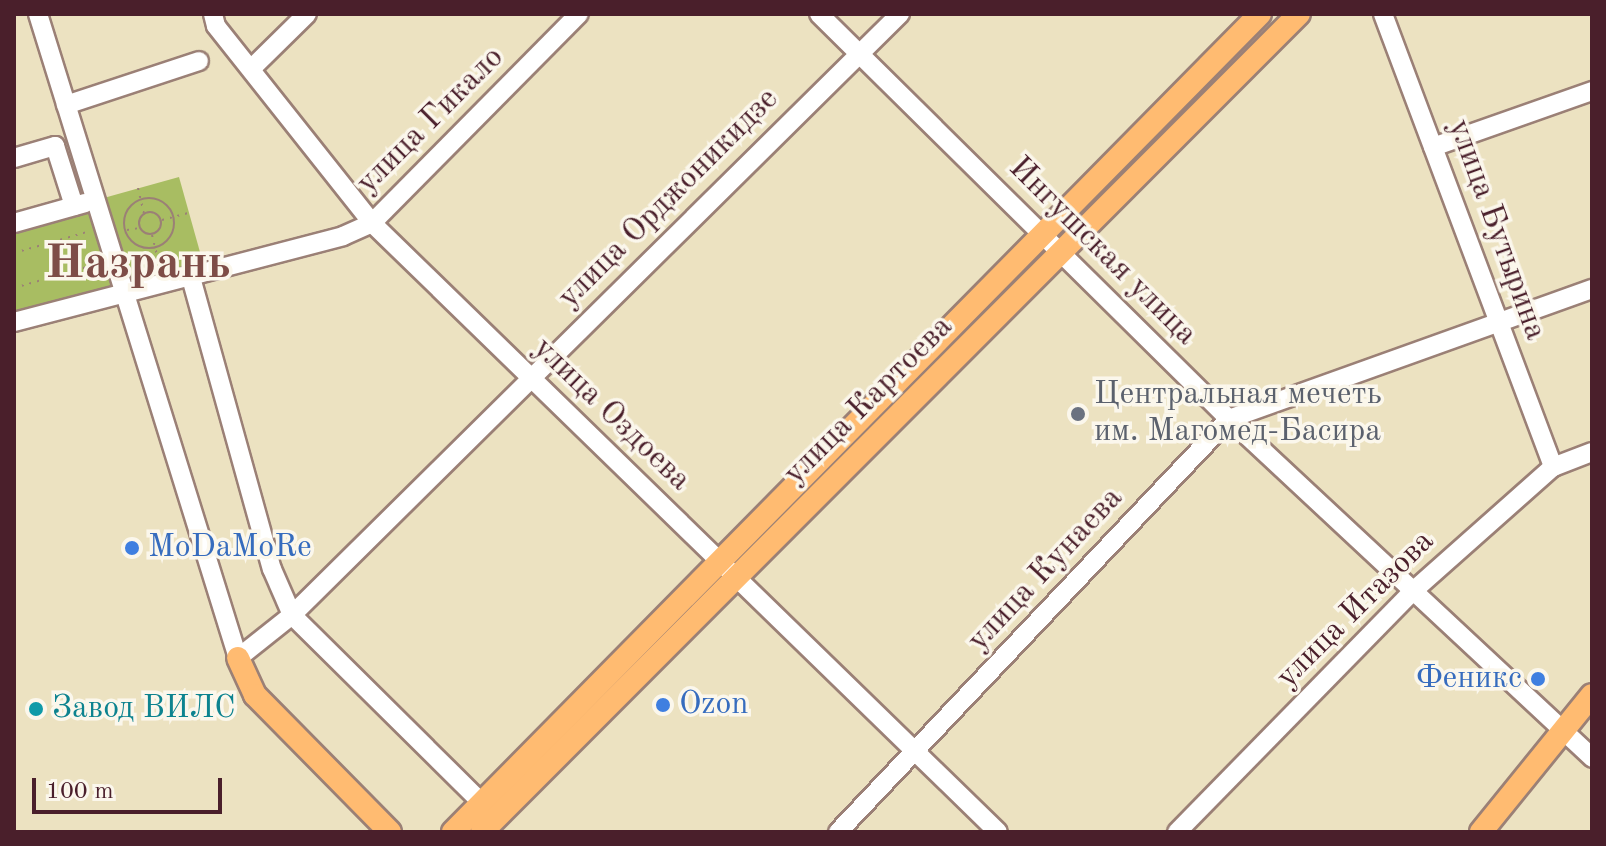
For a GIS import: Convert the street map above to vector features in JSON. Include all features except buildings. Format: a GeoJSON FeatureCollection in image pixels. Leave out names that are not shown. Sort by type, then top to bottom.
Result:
{"type":"FeatureCollection","features":[{"type":"Feature","properties":{"kind":"main road","name":"улица Картоева"},"geometry":{"type":"LineString","coordinates":[[453,832],[717,560],[1260,14]]}},
{"type":"Feature","properties":{"kind":"main road","name":"улица Картоева"},"geometry":{"type":"LineString","coordinates":[[489,830],[1299,14]]}},
{"type":"Feature","properties":{"kind":"main road"},"geometry":{"type":"LineString","coordinates":[[238,658],[255,695],[390,832]]}},
{"type":"Feature","properties":{"kind":"main road"},"geometry":{"type":"LineString","coordinates":[[1481,832],[1592,695]]}},
{"type":"Feature","properties":{"kind":"street"},"geometry":{"type":"LineString","coordinates":[[38,14],[238,658]]}},
{"type":"Feature","properties":{"kind":"street","name":"улица Оздоева"},"geometry":{"type":"LineString","coordinates":[[213,14],[216,26],[372,223],[998,832]]}},
{"type":"Feature","properties":{"kind":"street"},"geometry":{"type":"LineString","coordinates":[[252,68],[307,14]]}},
{"type":"Feature","properties":{"kind":"street","name":"улица Гикало"},"geometry":{"type":"LineString","coordinates":[[14,322],[343,236],[372,223],[579,14]]}},
{"type":"Feature","properties":{"kind":"street","name":"Ингушская улица"},"geometry":{"type":"LineString","coordinates":[[819,14],[861,52],[1060,254],[1229,419],[1592,758]]}},
{"type":"Feature","properties":{"kind":"street","name":"улица Орджоникидзе"},"geometry":{"type":"LineString","coordinates":[[238,658],[292,615],[900,14]]}},
{"type":"Feature","properties":{"kind":"street","name":"улица Бутырина"},"geometry":{"type":"LineString","coordinates":[[1383,14],[1553,467]]}},
{"type":"Feature","properties":{"kind":"street"},"geometry":{"type":"LineString","coordinates":[[66,105],[199,61]]}},
{"type":"Feature","properties":{"kind":"street"},"geometry":{"type":"LineString","coordinates":[[1433,147],[1592,91]]}},
{"type":"Feature","properties":{"kind":"street"},"geometry":{"type":"LineString","coordinates":[[14,158],[55,146],[74,206]]}},
{"type":"Feature","properties":{"kind":"street"},"geometry":{"type":"LineString","coordinates":[[14,223],[96,200]]}},
{"type":"Feature","properties":{"kind":"street"},"geometry":{"type":"LineString","coordinates":[[190,274],[272,569],[292,615],[482,803]]}},
{"type":"Feature","properties":{"kind":"street","name":"улица Кунаева"},"geometry":{"type":"LineString","coordinates":[[838,832],[1229,419],[1592,289]]}},
{"type":"Feature","properties":{"kind":"street","name":"улица Итазова"},"geometry":{"type":"LineString","coordinates":[[1177,832],[1412,592],[1553,467],[1592,452]]}},
{"type":"Feature","properties":{"kind":"path"},"geometry":{"type":"LineString","coordinates":[[138,188],[144,213],[139,228],[152,234]]}},
{"type":"Feature","properties":{"kind":"path"},"geometry":{"type":"LineString","coordinates":[[141,200],[158,200],[173,217],[172,234],[155,247],[136,244],[126,231],[126,215],[141,200]]}},
{"type":"Feature","properties":{"kind":"path"},"geometry":{"type":"LineString","coordinates":[[144,213],[153,212],[161,220]]}},
{"type":"Feature","properties":{"kind":"path"},"geometry":{"type":"LineString","coordinates":[[164,281],[152,234],[161,220],[189,213]]}},
{"type":"Feature","properties":{"kind":"path"},"geometry":{"type":"LineString","coordinates":[[14,253],[104,227]]}},
{"type":"Feature","properties":{"kind":"path"},"geometry":{"type":"LineString","coordinates":[[14,288],[114,259]]}},
{"type":"Feature","properties":{"kind":"green space"},"geometry":{"type":"Polygon","coordinates":[[[179,177],[205,270],[14,322],[14,223],[179,177]]]}},
{"type":"Feature","properties":{"kind":"place","name":"Центральная мечеть им. Магомед-Басира"},"geometry":{"type":"Point","coordinates":[1078,414]}},
{"type":"Feature","properties":{"kind":"place","name":"MoDaMoRe"},"geometry":{"type":"Point","coordinates":[132,548]}},
{"type":"Feature","properties":{"kind":"place","name":"Феникс"},"geometry":{"type":"Point","coordinates":[1538,679]}},
{"type":"Feature","properties":{"kind":"place","name":"Ozon"},"geometry":{"type":"Point","coordinates":[663,705]}},
{"type":"Feature","properties":{"kind":"place","name":"Завод ВИЛС"},"geometry":{"type":"Point","coordinates":[36,709]}},
{"type":"Feature","properties":{"kind":"district","name":"Назрань"},"geometry":{"type":"Point","coordinates":[138,265]}}]}
